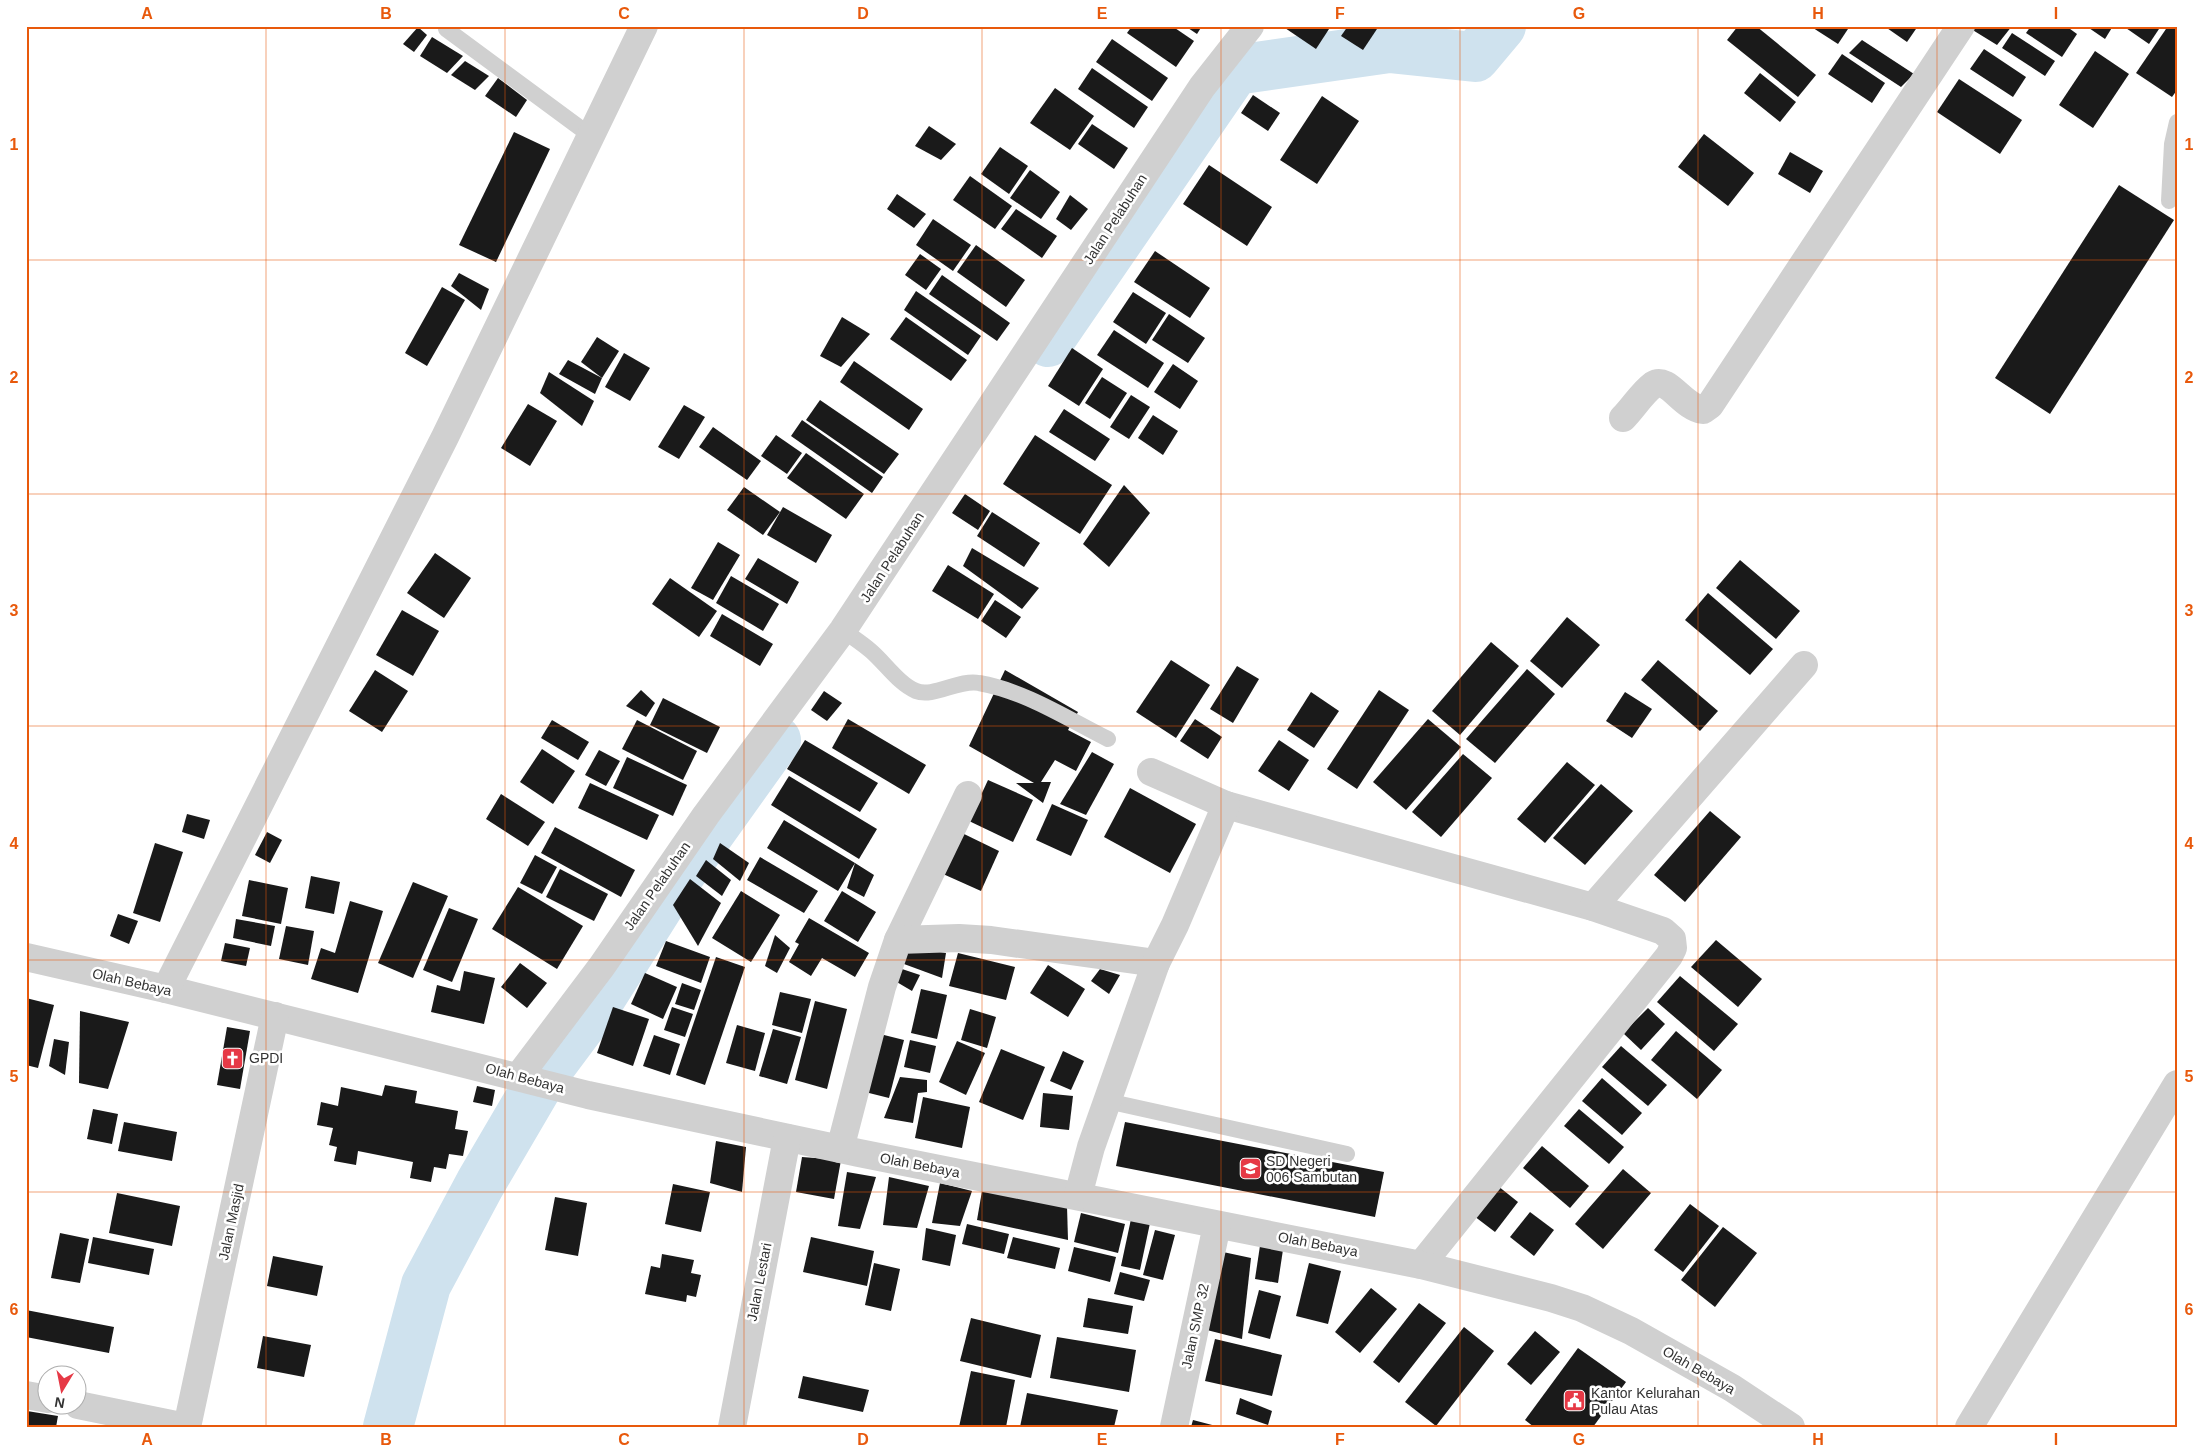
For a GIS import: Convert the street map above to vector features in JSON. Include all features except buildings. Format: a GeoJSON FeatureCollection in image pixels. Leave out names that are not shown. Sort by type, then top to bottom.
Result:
{"type":"FeatureCollection","features":[{"type":"Feature","properties":{"kind":"street"},"geometry":{"type":"LineString","coordinates":[[166,989],[441,446],[644,26]]}},
{"type":"Feature","properties":{"kind":"street","name":"Jalan Pelabuhan"},"geometry":{"type":"LineString","coordinates":[[526,1078],[706,815],[847,633],[1202,87],[1250,26]]}},
{"type":"Feature","properties":{"kind":"street"},"geometry":{"type":"LineString","coordinates":[[1623,418],[1654,384],[1662,383],[1670,386],[1693,409],[1703,410],[1710,404],[1961,26]]}},
{"type":"Feature","properties":{"kind":"street"},"geometry":{"type":"LineString","coordinates":[[1593,907],[1804,665]]}},
{"type":"Feature","properties":{"kind":"street"},"geometry":{"type":"LineString","coordinates":[[1151,772],[1226,805],[1593,907],[1663,931],[1672,939],[1673,948],[1669,956],[1421,1264]]}},
{"type":"Feature","properties":{"kind":"street"},"geometry":{"type":"LineString","coordinates":[[840,1148],[882,987],[898,940],[968,795]]}},
{"type":"Feature","properties":{"kind":"street"},"geometry":{"type":"LineString","coordinates":[[1078,1196],[1108,1101],[1156,963],[1175,925],[1226,805]]}},
{"type":"Feature","properties":{"kind":"street"},"geometry":{"type":"LineString","coordinates":[[898,940],[959,938],[991,940],[1156,963]]}},
{"type":"Feature","properties":{"kind":"street","name":"Olah Bebaya"},"geometry":{"type":"LineString","coordinates":[[26,957],[166,989],[588,1095],[787,1138],[1217,1225],[1421,1264],[1551,1298],[1604,1318],[1732,1388],[1791,1427]]}},
{"type":"Feature","properties":{"kind":"street","name":"Jalan Masjid"},"geometry":{"type":"LineString","coordinates":[[186,1427],[275,1016]]}},
{"type":"Feature","properties":{"kind":"street"},"geometry":{"type":"LineString","coordinates":[[1969,1427],[2177,1084]]}},
{"type":"Feature","properties":{"kind":"street","name":"Jalan Lestari"},"geometry":{"type":"LineString","coordinates":[[732,1427],[787,1138]]}},
{"type":"Feature","properties":{"kind":"street","name":"Jalan SMP 32"},"geometry":{"type":"LineString","coordinates":[[1174,1427],[1217,1225]]}},
{"type":"Feature","properties":{"kind":"street"},"geometry":{"type":"LineString","coordinates":[[88,1407],[186,1427]]}},
{"type":"Feature","properties":{"kind":"lane"},"geometry":{"type":"LineString","coordinates":[[446,29],[591,136]]}},
{"type":"Feature","properties":{"kind":"lane"},"geometry":{"type":"LineString","coordinates":[[2170,201],[2172,144],[2177,122]]}},
{"type":"Feature","properties":{"kind":"lane"},"geometry":{"type":"LineString","coordinates":[[847,633],[869,650],[908,687],[918,692],[927,693],[959,683],[977,682],[1014,692],[1108,739]]}},
{"type":"Feature","properties":{"kind":"lane"},"geometry":{"type":"LineString","coordinates":[[1108,1101],[1348,1154]]}},
{"type":"Feature","properties":{"kind":"waterway"},"geometry":{"type":"LineString","coordinates":[[1048,342],[1235,70],[1389,48],[1475,57],[1501,26]]}},
{"type":"Feature","properties":{"kind":"waterway"},"geometry":{"type":"LineString","coordinates":[[388,1427],[426,1285],[480,1184],[545,1073],[598,1002],[668,891],[776,740]]}},
{"type":"Feature","properties":{"kind":"place","name":"GPDI"},"geometry":{"type":"Point","coordinates":[233,1058]}},
{"type":"Feature","properties":{"kind":"place","name":"SD Negeri 006 Sambutan"},"geometry":{"type":"Point","coordinates":[1250,1169]}},
{"type":"Feature","properties":{"kind":"place","name":"Kantor Kelurahan Pulau Atas"},"geometry":{"type":"Point","coordinates":[1575,1401]}}]}
